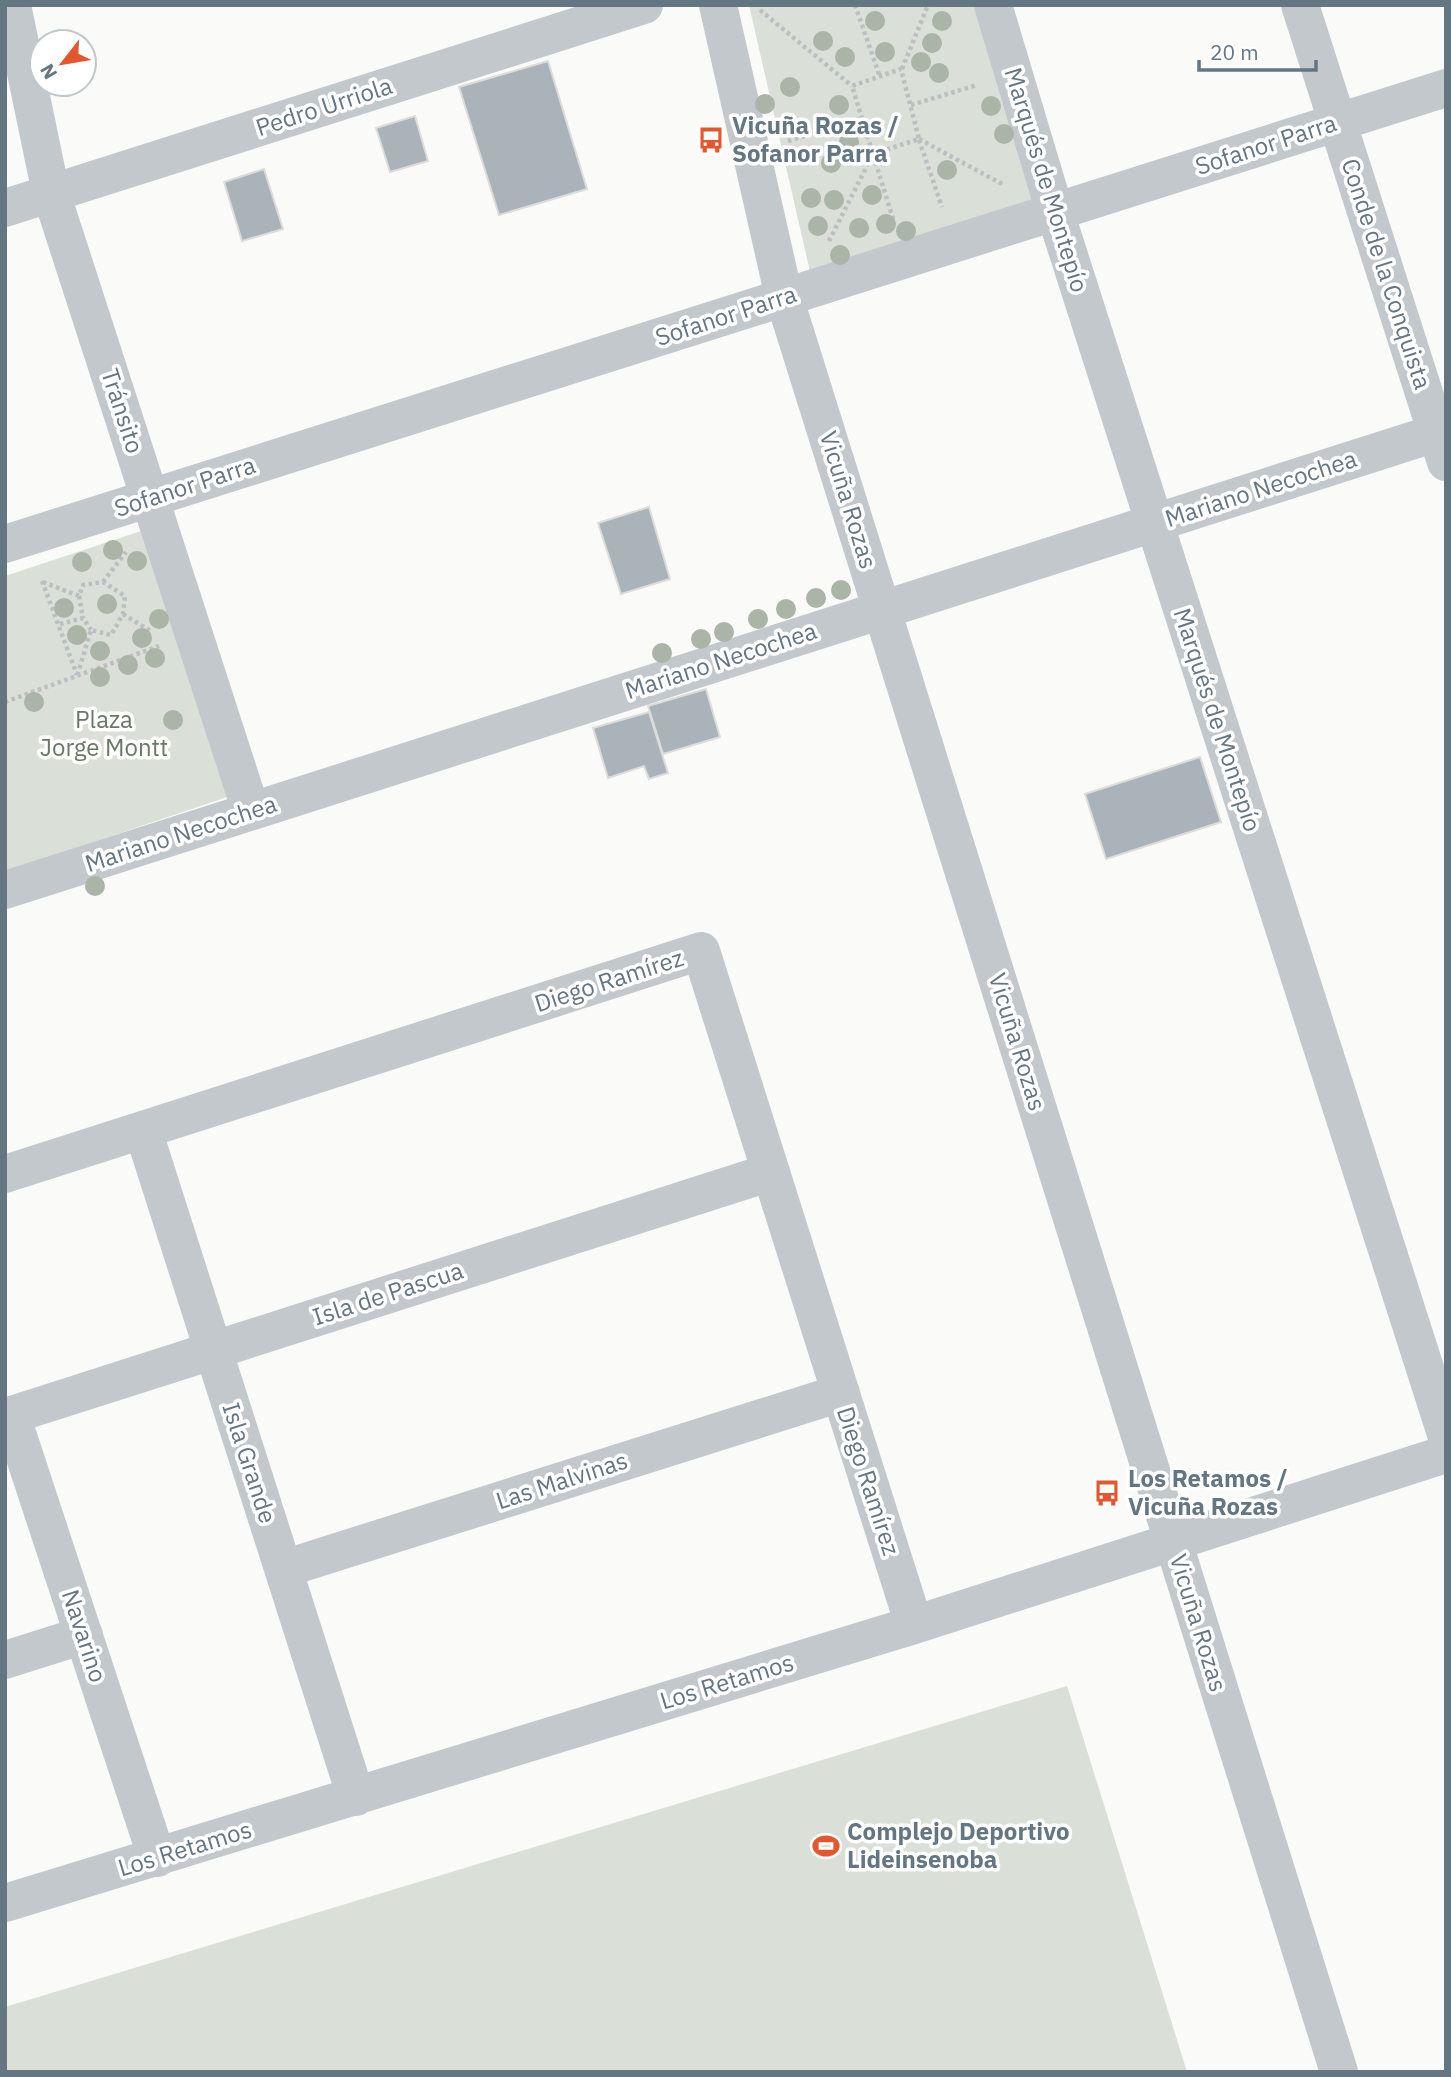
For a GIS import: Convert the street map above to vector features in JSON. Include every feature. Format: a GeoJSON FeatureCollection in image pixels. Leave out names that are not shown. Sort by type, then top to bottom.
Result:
{"type":"FeatureCollection","features":[{"type":"Feature","properties":{"kind":"street","name":"Tránsito"},"geometry":{"type":"LineString","coordinates":[[12,5],[51,194],[251,811]]}},
{"type":"Feature","properties":{"kind":"street","name":"Pedro Urriola"},"geometry":{"type":"LineString","coordinates":[[5,208],[644,5]]}},
{"type":"Feature","properties":{"kind":"street","name":"Vicuña Rozas"},"geometry":{"type":"LineString","coordinates":[[718,5],[784,298],[1339,2072]]}},
{"type":"Feature","properties":{"kind":"street","name":"Marqués de Montepío"},"geometry":{"type":"LineString","coordinates":[[993,5],[1055,212],[1446,1434]]}},
{"type":"Feature","properties":{"kind":"street","name":"Conde de la Conquista"},"geometry":{"type":"LineString","coordinates":[[1300,5],[1441,447]]}},
{"type":"Feature","properties":{"kind":"street","name":"Sofanor Parra"},"geometry":{"type":"LineString","coordinates":[[5,544],[1446,88]]}},
{"type":"Feature","properties":{"kind":"street","name":"Mariano Necochea"},"geometry":{"type":"LineString","coordinates":[[5,890],[1154,523],[1441,447]]}},
{"type":"Feature","properties":{"kind":"street","name":"Diego Ramírez"},"geometry":{"type":"LineString","coordinates":[[5,1174],[701,951],[914,1625]]}},
{"type":"Feature","properties":{"kind":"street","name":"Isla Grande"},"geometry":{"type":"LineString","coordinates":[[143,1130],[356,1797]]}},
{"type":"Feature","properties":{"kind":"street","name":"Isla de Pascua"},"geometry":{"type":"LineString","coordinates":[[8,1416],[771,1172]]}},
{"type":"Feature","properties":{"kind":"street","name":"Las Malvinas"},"geometry":{"type":"LineString","coordinates":[[283,1569],[841,1393]]}},
{"type":"Feature","properties":{"kind":"street","name":"Navarino"},"geometry":{"type":"LineString","coordinates":[[8,1416],[157,1858]]}},
{"type":"Feature","properties":{"kind":"street","name":"Los Retamos"},"geometry":{"type":"LineString","coordinates":[[5,1903],[914,1625],[1446,1454]]}},
{"type":"Feature","properties":{"kind":"street"},"geometry":{"type":"LineString","coordinates":[[5,1660],[84,1635]]}},
{"type":"Feature","properties":{"kind":"path"},"geometry":{"type":"LineString","coordinates":[[754,5],[852,86],[897,232]]}},
{"type":"Feature","properties":{"kind":"path"},"geometry":{"type":"LineString","coordinates":[[855,5],[880,77]]}},
{"type":"Feature","properties":{"kind":"path"},"geometry":{"type":"LineString","coordinates":[[928,5],[901,69],[919,139],[943,209]]}},
{"type":"Feature","properties":{"kind":"path"},"geometry":{"type":"LineString","coordinates":[[852,86],[901,69]]}},
{"type":"Feature","properties":{"kind":"path"},"geometry":{"type":"LineString","coordinates":[[911,105],[989,82]]}},
{"type":"Feature","properties":{"kind":"path"},"geometry":{"type":"LineString","coordinates":[[781,144],[862,118]]}},
{"type":"Feature","properties":{"kind":"path"},"geometry":{"type":"LineString","coordinates":[[823,252],[873,154],[919,139],[1015,191]]}},
{"type":"Feature","properties":{"kind":"path"},"geometry":{"type":"LineString","coordinates":[[39,571],[78,676]]}},
{"type":"Feature","properties":{"kind":"path"},"geometry":{"type":"LineString","coordinates":[[43,582],[79,596]]}},
{"type":"Feature","properties":{"kind":"path"},"geometry":{"type":"LineString","coordinates":[[78,676],[90,630],[83,618],[79,596],[82,585],[103,582],[125,596],[123,614],[111,635],[90,630]]}},
{"type":"Feature","properties":{"kind":"path"},"geometry":{"type":"LineString","coordinates":[[123,614],[158,635]]}},
{"type":"Feature","properties":{"kind":"path"},"geometry":{"type":"LineString","coordinates":[[60,624],[83,618]]}},
{"type":"Feature","properties":{"kind":"path"},"geometry":{"type":"LineString","coordinates":[[5,702],[169,642]]}},
{"type":"Feature","properties":{"kind":"green space"},"geometry":{"type":"Polygon","coordinates":[[[749,5],[979,5],[1039,204],[811,276],[749,5]]]}},
{"type":"Feature","properties":{"kind":"green space","name":"Plaza Jorge Montt"},"geometry":{"type":"Polygon","coordinates":[[[144,530],[227,797],[5,872],[5,576],[144,530]]]}},
{"type":"Feature","properties":{"kind":"green space","name":"Complejo Deportivo Lideinsenoba"},"geometry":{"type":"Polygon","coordinates":[[[1067,1686],[1187,2072],[5,2072],[5,2007],[1067,1686]]]}},
{"type":"Feature","properties":{"kind":"building"},"geometry":{"type":"Polygon","coordinates":[[[548,61],[587,189],[499,215],[459,87],[548,61]]]}},
{"type":"Feature","properties":{"kind":"building"},"geometry":{"type":"Polygon","coordinates":[[[415,116],[428,161],[390,172],[376,128],[415,116]]]}},
{"type":"Feature","properties":{"kind":"building"},"geometry":{"type":"Polygon","coordinates":[[[264,169],[283,229],[242,241],[224,182],[264,169]]]}},
{"type":"Feature","properties":{"kind":"building"},"geometry":{"type":"Polygon","coordinates":[[[649,507],[670,579],[621,594],[598,523],[649,507]]]}},
{"type":"Feature","properties":{"kind":"building"},"geometry":{"type":"Polygon","coordinates":[[[706,689],[720,737],[663,754],[648,706],[706,689]]]}},
{"type":"Feature","properties":{"kind":"building"},"geometry":{"type":"Polygon","coordinates":[[[649,712],[668,773],[649,779],[644,766],[608,778],[593,728],[649,712]]]}},
{"type":"Feature","properties":{"kind":"building"},"geometry":{"type":"Polygon","coordinates":[[[1200,757],[1221,822],[1106,859],[1085,794],[1200,757]]]}},
{"type":"Feature","properties":{"kind":"place","name":"Vicuña Rozas / Sofanor Parra"},"geometry":{"type":"Point","coordinates":[711,140]}},
{"type":"Feature","properties":{"kind":"place","name":"Los Retamos / Vicuña Rozas"},"geometry":{"type":"Point","coordinates":[1107,1493]}},
{"type":"Feature","properties":{"kind":"place","name":"Complejo Deportivo Lideinsenoba"},"geometry":{"type":"Point","coordinates":[826,1846]}}]}
